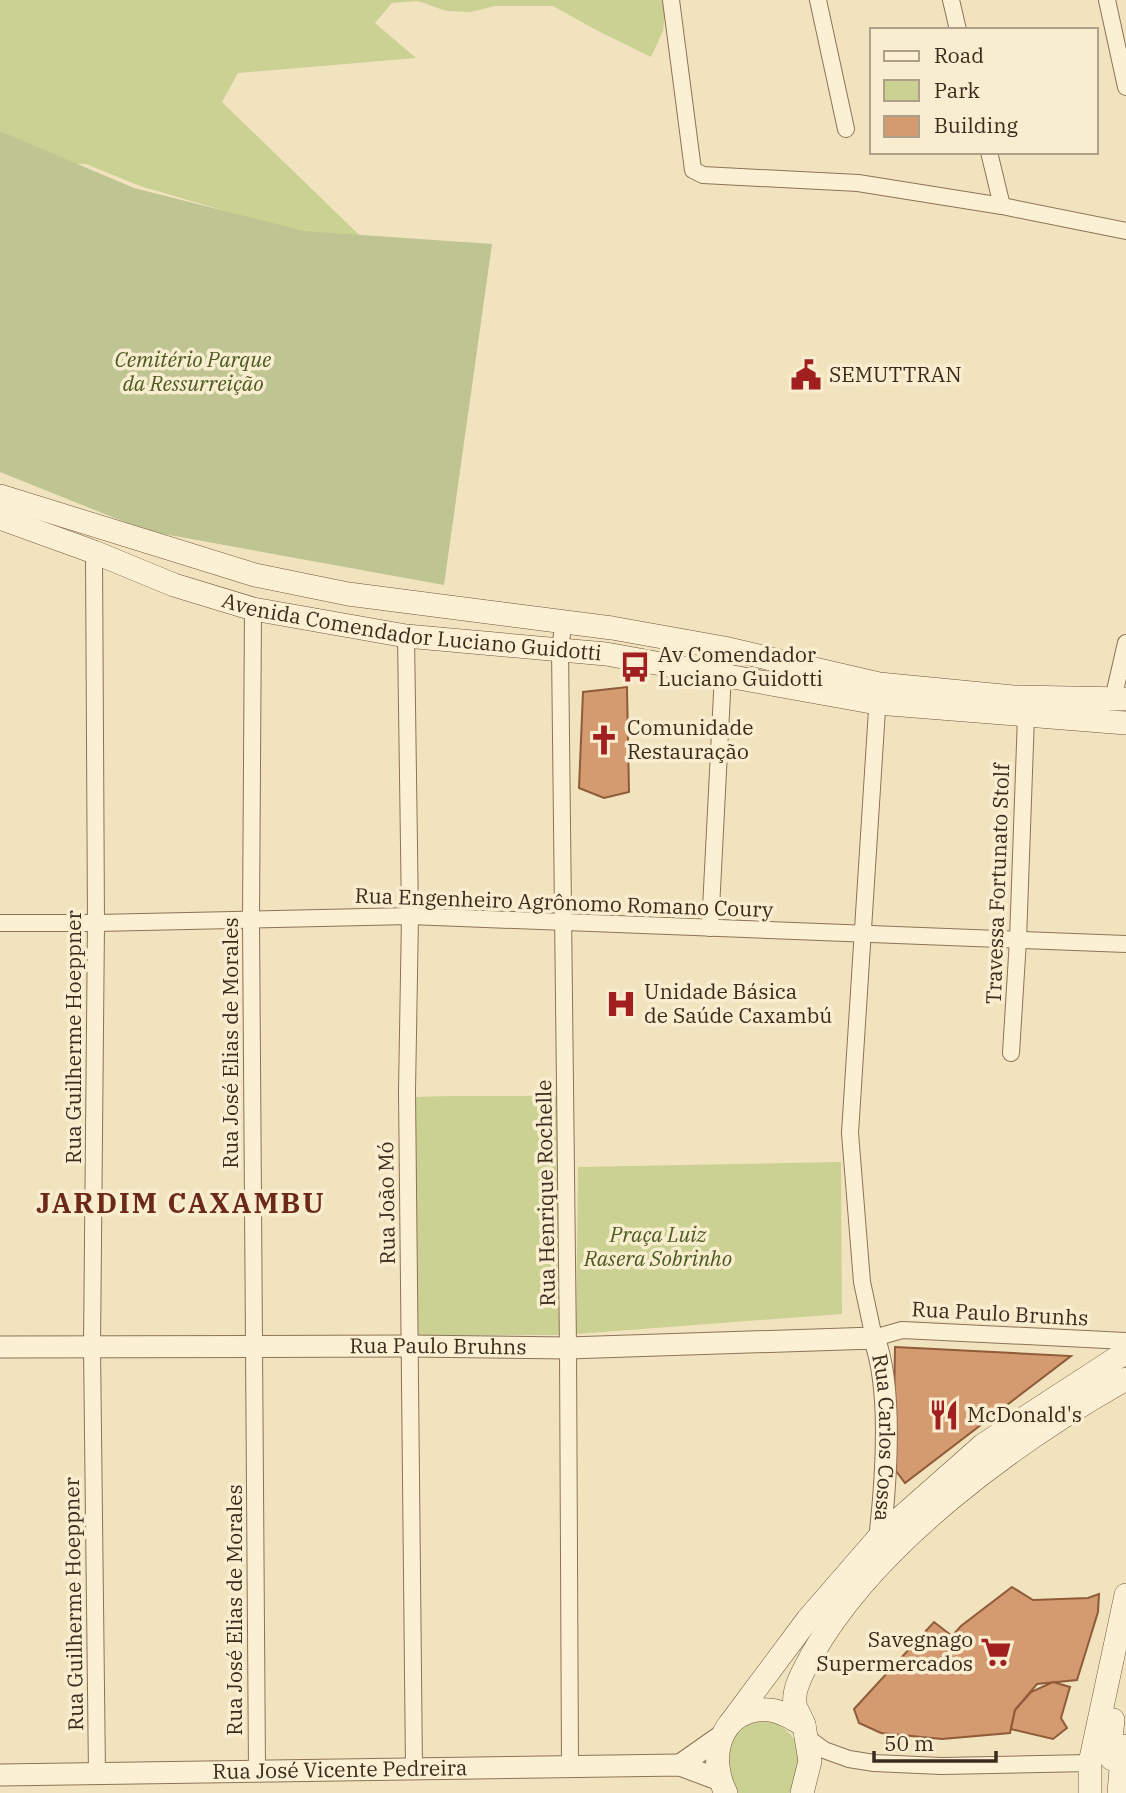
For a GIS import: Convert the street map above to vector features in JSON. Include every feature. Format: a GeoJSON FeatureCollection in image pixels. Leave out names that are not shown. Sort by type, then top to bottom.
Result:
{"type":"FeatureCollection","features":[{"type":"Feature","properties":{"kind":"main road","name":"Avenida Comendador Luciano Guidotti"},"geometry":{"type":"LineString","coordinates":[[0,496],[254,575],[348,594],[564,620],[724,648],[878,694],[1119,699]]}},
{"type":"Feature","properties":{"kind":"main road","name":"Avenida Comendador Luciano Guidotti"},"geometry":{"type":"LineString","coordinates":[[0,518],[174,585],[253,609],[406,636],[606,654],[723,674],[1026,716],[1126,723]]}},
{"type":"Feature","properties":{"kind":"main road"},"geometry":{"type":"LineString","coordinates":[[723,1786],[717,1756],[724,1731],[808,1619],[880,1536],[983,1445],[1126,1352]]}},
{"type":"Feature","properties":{"kind":"main road"},"geometry":{"type":"LineString","coordinates":[[802,1793],[810,1762],[805,1730],[795,1704],[804,1669],[824,1633],[888,1558],[960,1490],[1087,1402],[1124,1382]]}},
{"type":"Feature","properties":{"kind":"main road"},"geometry":{"type":"LineString","coordinates":[[1090,1793],[1090,1763],[1126,1595]]}},
{"type":"Feature","properties":{"kind":"main road"},"geometry":{"type":"LineString","coordinates":[[1117,1635],[1123,1649],[1109,1755],[1112,1759],[1123,1761]]}},
{"type":"Feature","properties":{"kind":"main road"},"geometry":{"type":"LineString","coordinates":[[724,1731],[753,1712],[768,1710],[781,1712],[805,1730]]}},
{"type":"Feature","properties":{"kind":"main road"},"geometry":{"type":"LineString","coordinates":[[1119,1793],[1126,1729]]}},
{"type":"Feature","properties":{"kind":"main road"},"geometry":{"type":"LineString","coordinates":[[1090,1763],[1097,1768],[1104,1782],[1104,1793]]}},
{"type":"Feature","properties":{"kind":"street"},"geometry":{"type":"LineString","coordinates":[[671,0],[693,170],[703,175],[858,183],[1002,206],[1126,231]]}},
{"type":"Feature","properties":{"kind":"street"},"geometry":{"type":"LineString","coordinates":[[818,0],[846,129]]}},
{"type":"Feature","properties":{"kind":"street"},"geometry":{"type":"LineString","coordinates":[[951,0],[958,28]]}},
{"type":"Feature","properties":{"kind":"street"},"geometry":{"type":"LineString","coordinates":[[1107,0],[1126,87]]}},
{"type":"Feature","properties":{"kind":"street"},"geometry":{"type":"LineString","coordinates":[[989,154],[1002,206]]}},
{"type":"Feature","properties":{"kind":"street","name":"Rua Guilherme Hoeppner"},"geometry":{"type":"LineString","coordinates":[[94,552],[96,923],[92,1347],[97,1774]]}},
{"type":"Feature","properties":{"kind":"street","name":"Rua José Elias de Morales"},"geometry":{"type":"LineString","coordinates":[[253,609],[251,919],[257,1771]]}},
{"type":"Feature","properties":{"kind":"street","name":"Rua Henrique Rochelle"},"geometry":{"type":"LineString","coordinates":[[564,620],[560,649],[565,921],[570,1766]]}},
{"type":"Feature","properties":{"kind":"street","name":"Rua João Mó"},"geometry":{"type":"LineString","coordinates":[[406,636],[410,916],[407,1091],[414,1769]]}},
{"type":"Feature","properties":{"kind":"street"},"geometry":{"type":"LineString","coordinates":[[1119,699],[1126,643]]}},
{"type":"Feature","properties":{"kind":"street"},"geometry":{"type":"LineString","coordinates":[[710,928],[723,674]]}},
{"type":"Feature","properties":{"kind":"street"},"geometry":{"type":"LineString","coordinates":[[874,1338],[862,1277],[850,1132],[878,694]]}},
{"type":"Feature","properties":{"kind":"street","name":"Travessa Fortunato Stolf"},"geometry":{"type":"LineString","coordinates":[[1011,1053],[1026,716]]}},
{"type":"Feature","properties":{"kind":"street","name":"Rua Engenheiro Agrônomo Romano Coury"},"geometry":{"type":"LineString","coordinates":[[0,923],[410,916],[1126,943]]}},
{"type":"Feature","properties":{"kind":"street","name":"Rua Paulo Brunhs"},"geometry":{"type":"LineString","coordinates":[[874,1338],[902,1330],[1126,1341]]}},
{"type":"Feature","properties":{"kind":"street","name":"Rua Paulo Bruhns"},"geometry":{"type":"LineString","coordinates":[[0,1348],[568,1348],[874,1338]]}},
{"type":"Feature","properties":{"kind":"street","name":"Rua Carlos Cossa"},"geometry":{"type":"LineString","coordinates":[[874,1338],[884,1382],[883,1503],[880,1536]]}},
{"type":"Feature","properties":{"kind":"street"},"geometry":{"type":"LineString","coordinates":[[805,1730],[824,1750],[849,1759],[874,1763],[941,1766],[1090,1763]]}},
{"type":"Feature","properties":{"kind":"street"},"geometry":{"type":"LineString","coordinates":[[680,1765],[724,1731]]}},
{"type":"Feature","properties":{"kind":"street","name":"Rua José Vicente Pedreira"},"geometry":{"type":"LineString","coordinates":[[0,1775],[680,1765],[723,1786]]}},
{"type":"Feature","properties":{"kind":"green space"},"geometry":{"type":"Polygon","coordinates":[[[0,0],[666,0],[666,3],[663,31],[651,57],[553,6],[495,6],[471,12],[446,11],[418,1],[392,3],[375,23],[416,58],[238,73],[222,102],[383,258],[306,231],[304,234],[140,186],[86,164],[57,164],[0,389],[0,0]]]}},
{"type":"Feature","properties":{"kind":"green space","name":"Cemitério Parque da Ressurreição"},"geometry":{"type":"Polygon","coordinates":[[[0,131],[134,188],[304,231],[492,244],[444,585],[147,531],[0,472],[0,131]]]}},
{"type":"Feature","properties":{"kind":"green space"},"geometry":{"type":"Polygon","coordinates":[[[559,1096],[560,1335],[415,1336],[414,1097],[559,1096]]]}},
{"type":"Feature","properties":{"kind":"green space","name":"Praça Luiz Rasera Sobrinho"},"geometry":{"type":"Polygon","coordinates":[[[841,1162],[842,1314],[576,1334],[578,1167],[841,1162]]]}},
{"type":"Feature","properties":{"kind":"green space"},"geometry":{"type":"Polygon","coordinates":[[[767,1719],[780,1726],[795,1740],[798,1769],[793,1793],[734,1793],[727,1760],[728,1742],[741,1728],[767,1719]]]}},
{"type":"Feature","properties":{"kind":"building","name":"Comunidade Restauração"},"geometry":{"type":"Polygon","coordinates":[[[627,687],[629,792],[604,798],[579,788],[583,692],[627,687]]]}},
{"type":"Feature","properties":{"kind":"building","name":"McDonald's"},"geometry":{"type":"Polygon","coordinates":[[[895,1347],[1071,1356],[905,1483],[893,1467],[895,1347]]]}},
{"type":"Feature","properties":{"kind":"building","name":"Savegnago Supermercados"},"geometry":{"type":"Polygon","coordinates":[[[1012,1587],[1033,1600],[1088,1598],[1099,1594],[1098,1612],[1077,1680],[1037,1684],[1015,1710],[1010,1733],[942,1739],[881,1733],[859,1723],[854,1709],[934,1622],[952,1636],[1012,1587]]]}},
{"type":"Feature","properties":{"kind":"building"},"geometry":{"type":"Polygon","coordinates":[[[1053,1682],[1070,1687],[1061,1718],[1067,1728],[1053,1739],[1011,1729],[1015,1710],[1031,1692],[1053,1682]]]}},
{"type":"Feature","properties":{"kind":"place","name":"SEMUTTRAN"},"geometry":{"type":"Point","coordinates":[806,375]}},
{"type":"Feature","properties":{"kind":"place","name":"Av Comendador Luciano Guidotti"},"geometry":{"type":"Point","coordinates":[635,667]}},
{"type":"Feature","properties":{"kind":"place","name":"Comunidade Restauração"},"geometry":{"type":"Point","coordinates":[604,740]}},
{"type":"Feature","properties":{"kind":"place","name":"Unidade Básica de Saúde Caxambú"},"geometry":{"type":"Point","coordinates":[621,1004]}},
{"type":"Feature","properties":{"kind":"place","name":"McDonald's"},"geometry":{"type":"Point","coordinates":[944,1415]}},
{"type":"Feature","properties":{"kind":"place","name":"Savegnago Supermercados"},"geometry":{"type":"Point","coordinates":[996,1652]}},
{"type":"Feature","properties":{"kind":"district","name":"JARDIM CAXAMBU"},"geometry":{"type":"Point","coordinates":[181,1203]}}]}
